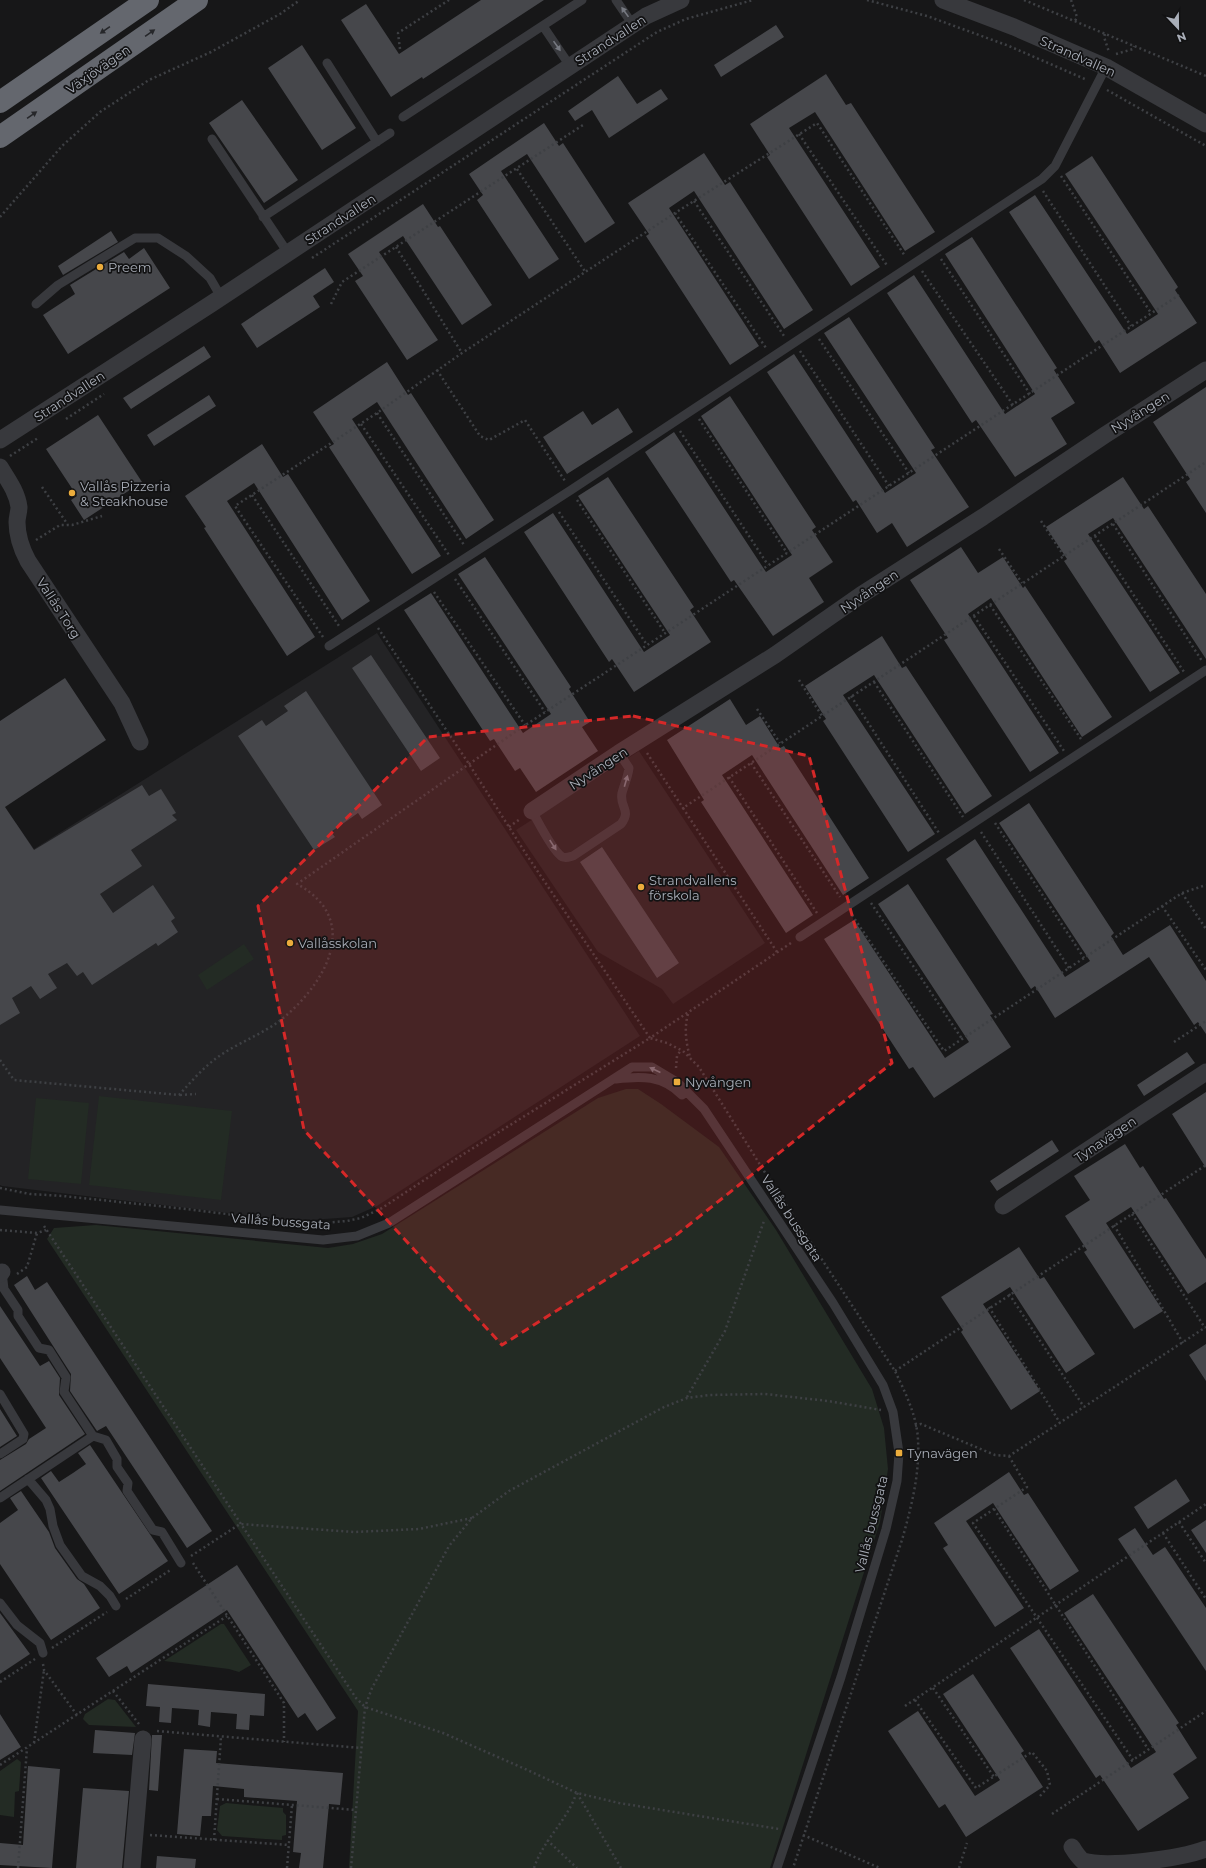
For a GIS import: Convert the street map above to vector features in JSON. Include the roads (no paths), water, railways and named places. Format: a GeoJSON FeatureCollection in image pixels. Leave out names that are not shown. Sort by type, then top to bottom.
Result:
{"type":"FeatureCollection","features":[{"type":"Feature","properties":{"kind":"highway"},"geometry":{"type":"LineString","coordinates":[[0,102],[148,0]]}},
{"type":"Feature","properties":{"kind":"highway","name":"Växjövägen"},"geometry":{"type":"LineString","coordinates":[[0,137],[197,0]]}},
{"type":"Feature","properties":{"kind":"street","name":"Strandvallen"},"geometry":{"type":"LineString","coordinates":[[0,440],[221,297],[646,16],[681,0]]}},
{"type":"Feature","properties":{"kind":"street","name":"Strandvallen"},"geometry":{"type":"LineString","coordinates":[[943,0],[1014,28],[1108,62],[1206,124]]}},
{"type":"Feature","properties":{"kind":"street","name":"Nyvången"},"geometry":{"type":"LineString","coordinates":[[532,811],[619,753],[775,655],[861,595],[983,517],[1105,435],[1206,370]]}},
{"type":"Feature","properties":{"kind":"street","name":"Vallås Torg"},"geometry":{"type":"LineString","coordinates":[[3,463],[17,498],[19,508],[17,521],[18,534],[22,550],[122,703],[140,742]]}},
{"type":"Feature","properties":{"kind":"street","name":"Tynavägen"},"geometry":{"type":"LineString","coordinates":[[1003,1206],[1206,1072]]}},
{"type":"Feature","properties":{"kind":"street"},"geometry":{"type":"LineString","coordinates":[[132,1868],[134,1834],[145,1732]]}},
{"type":"Feature","properties":{"kind":"street"},"geometry":{"type":"LineString","coordinates":[[1072,1847],[1083,1861],[1090,1865],[1120,1868],[1156,1864],[1206,1849]]}},
{"type":"Feature","properties":{"kind":"lane"},"geometry":{"type":"LineString","coordinates":[[403,117],[582,0]]}},
{"type":"Feature","properties":{"kind":"lane"},"geometry":{"type":"LineString","coordinates":[[616,0],[633,25]]}},
{"type":"Feature","properties":{"kind":"lane"},"geometry":{"type":"LineString","coordinates":[[543,26],[570,66]]}},
{"type":"Feature","properties":{"kind":"lane"},"geometry":{"type":"LineString","coordinates":[[329,646],[470,553],[571,490],[1037,182],[1055,166],[1108,62]]}},
{"type":"Feature","properties":{"kind":"lane"},"geometry":{"type":"LineString","coordinates":[[326,63],[377,142]]}},
{"type":"Feature","properties":{"kind":"lane"},"geometry":{"type":"LineString","coordinates":[[263,216],[390,133]]}},
{"type":"Feature","properties":{"kind":"lane"},"geometry":{"type":"LineString","coordinates":[[212,139],[288,253]]}},
{"type":"Feature","properties":{"kind":"lane"},"geometry":{"type":"LineString","coordinates":[[36,304],[58,285],[134,238],[158,238],[186,256],[210,278],[221,297]]}},
{"type":"Feature","properties":{"kind":"lane"},"geometry":{"type":"LineString","coordinates":[[800,937],[1206,670]]}},
{"type":"Feature","properties":{"kind":"lane"},"geometry":{"type":"LineString","coordinates":[[532,811],[555,849],[561,856],[565,858],[573,856],[621,824],[625,819],[626,813],[621,794],[628,779],[629,768],[619,753]]}},
{"type":"Feature","properties":{"kind":"lane","name":"Vallås bussgata"},"geometry":{"type":"LineString","coordinates":[[0,1210],[323,1240],[358,1236],[389,1223],[612,1080],[637,1077],[655,1078],[677,1090],[704,1116],[730,1146],[833,1303],[883,1385],[893,1412],[899,1453],[897,1481],[886,1529],[841,1677],[777,1868]]}},
{"type":"Feature","properties":{"kind":"lane"},"geometry":{"type":"LineString","coordinates":[[1,1273],[4,1290],[18,1310],[18,1316],[39,1348],[49,1350],[66,1377],[64,1392],[93,1436],[106,1440],[117,1459],[117,1467],[128,1483],[127,1491],[153,1530],[162,1532],[181,1563]]}},
{"type":"Feature","properties":{"kind":"lane"},"geometry":{"type":"LineString","coordinates":[[0,1394],[24,1434],[24,1440],[0,1454]]}},
{"type":"Feature","properties":{"kind":"lane"},"geometry":{"type":"LineString","coordinates":[[0,1498],[12,1488],[28,1479],[41,1468],[93,1436]]}},
{"type":"Feature","properties":{"kind":"lane"},"geometry":{"type":"LineString","coordinates":[[28,1479],[46,1500],[60,1545],[82,1576],[100,1586],[110,1596],[116,1606]]}},
{"type":"Feature","properties":{"kind":"lane"},"geometry":{"type":"LineString","coordinates":[[0,1603],[16,1625],[40,1643],[43,1653]]}},
{"type":"Feature","properties":{"kind":"place","name":"Preem"},"geometry":{"type":"Point","coordinates":[100,267]}},
{"type":"Feature","properties":{"kind":"place","name":"Vallås Pizzeria & Steakhouse"},"geometry":{"type":"Point","coordinates":[72,493]}},
{"type":"Feature","properties":{"kind":"place","name":"Strandvallens förskola"},"geometry":{"type":"Point","coordinates":[641,887]}},
{"type":"Feature","properties":{"kind":"place","name":"Vallåsskolan"},"geometry":{"type":"Point","coordinates":[290,943]}},
{"type":"Feature","properties":{"kind":"place","name":"Nyvången"},"geometry":{"type":"Point","coordinates":[677,1082]}},
{"type":"Feature","properties":{"kind":"place","name":"Tynavägen"},"geometry":{"type":"Point","coordinates":[899,1453]}}]}
